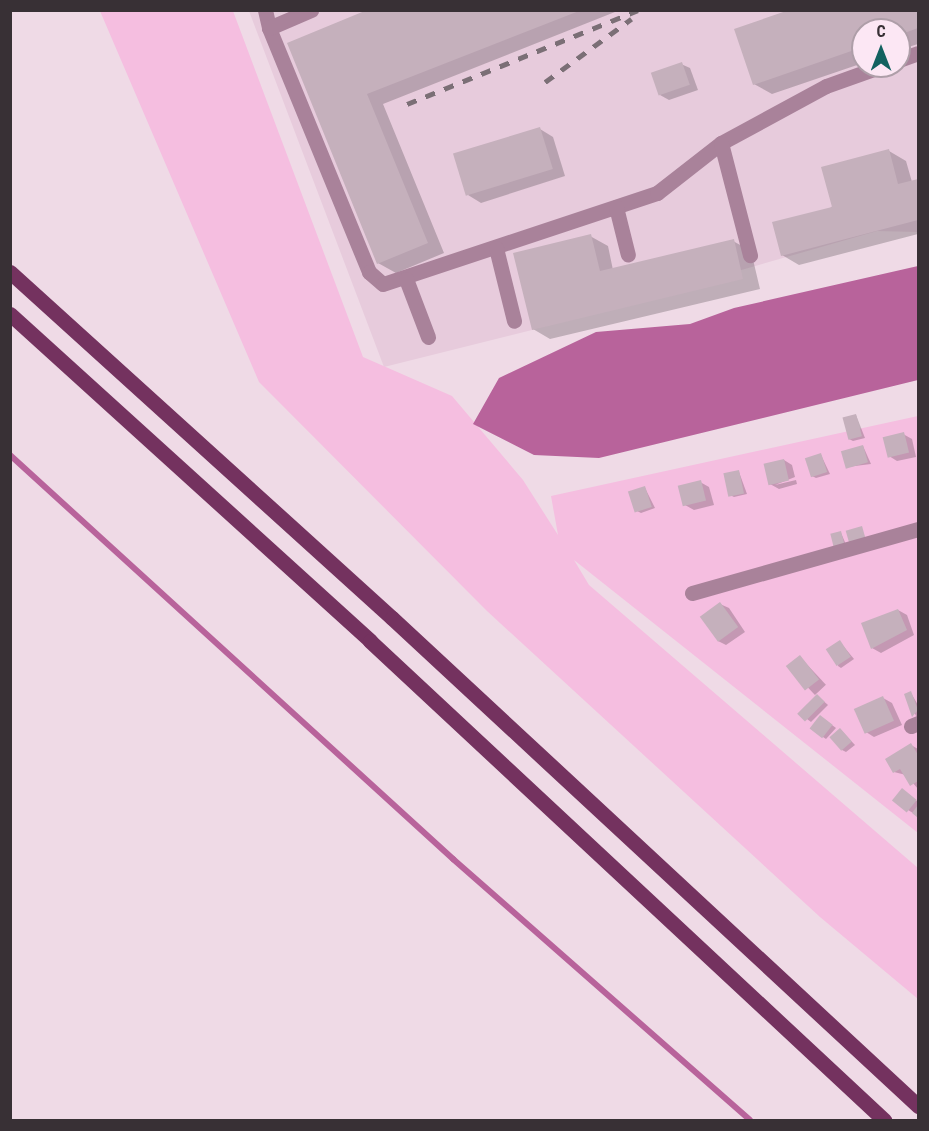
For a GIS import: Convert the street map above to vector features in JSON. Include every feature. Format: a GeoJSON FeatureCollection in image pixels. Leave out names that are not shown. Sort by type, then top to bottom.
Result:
{"type":"FeatureCollection","features":[{"type":"Feature","properties":{"kind":"main road"},"geometry":{"type":"LineString","coordinates":[[10,272],[383,610],[918,1106]]}},
{"type":"Feature","properties":{"kind":"main road"},"geometry":{"type":"LineString","coordinates":[[10,314],[370,641],[884,1120]]}},
{"type":"Feature","properties":{"kind":"lane"},"geometry":{"type":"LineString","coordinates":[[266,10],[268,28],[369,272],[383,284],[406,279],[657,193],[721,143],[826,86],[851,77]]}},
{"type":"Feature","properties":{"kind":"lane"},"geometry":{"type":"LineString","coordinates":[[268,28],[311,10]]}},
{"type":"Feature","properties":{"kind":"lane"},"geometry":{"type":"LineString","coordinates":[[721,143],[750,255]]}},
{"type":"Feature","properties":{"kind":"lane"},"geometry":{"type":"LineString","coordinates":[[616,207],[628,255]]}},
{"type":"Feature","properties":{"kind":"lane"},"geometry":{"type":"LineString","coordinates":[[496,248],[514,321]]}},
{"type":"Feature","properties":{"kind":"lane"},"geometry":{"type":"LineString","coordinates":[[406,279],[428,337]]}},
{"type":"Feature","properties":{"kind":"lane"},"geometry":{"type":"LineString","coordinates":[[692,594],[918,529]]}},
{"type":"Feature","properties":{"kind":"shaded area"},"geometry":{"type":"Polygon","coordinates":[[[100,11],[233,11],[363,357],[452,396],[523,480],[558,535],[551,496],[918,416],[918,833],[574,560],[589,585],[918,868],[918,999],[820,917],[487,611],[259,382],[100,11]]]}},
{"type":"Feature","properties":{"kind":"shaded area"},"geometry":{"type":"Polygon","coordinates":[[[249,11],[918,11],[918,232],[877,231],[532,330],[384,367],[249,11]]]}},
{"type":"Feature","properties":{"kind":"shaded area"},"geometry":{"type":"Polygon","coordinates":[[[918,266],[918,380],[599,458],[534,455],[473,424],[499,378],[596,332],[690,324],[734,308],[918,266]]]}},
{"type":"Feature","properties":{"kind":"building"},"geometry":{"type":"Polygon","coordinates":[[[367,10],[579,11],[367,94],[428,243],[377,264],[287,43],[367,10]]]}},
{"type":"Feature","properties":{"kind":"building"},"geometry":{"type":"Polygon","coordinates":[[[789,10],[918,10],[918,28],[911,31],[911,18],[851,18],[851,51],[753,85],[734,29],[789,10]]]}},
{"type":"Feature","properties":{"kind":"building"},"geometry":{"type":"Polygon","coordinates":[[[682,62],[690,85],[659,95],[651,73],[682,62]]]}},
{"type":"Feature","properties":{"kind":"building"},"geometry":{"type":"Polygon","coordinates":[[[540,127],[553,169],[466,196],[453,154],[540,127]]]}},
{"type":"Feature","properties":{"kind":"building"},"geometry":{"type":"Polygon","coordinates":[[[889,149],[898,184],[918,179],[918,220],[781,256],[772,222],[832,207],[821,167],[889,149]]]}},
{"type":"Feature","properties":{"kind":"building"},"geometry":{"type":"Polygon","coordinates":[[[591,234],[600,271],[734,239],[743,279],[532,330],[513,253],[591,234]]]}},
{"type":"Feature","properties":{"kind":"building"},"geometry":{"type":"Polygon","coordinates":[[[856,414],[862,436],[848,440],[842,418],[856,414]]]}},
{"type":"Feature","properties":{"kind":"building"},"geometry":{"type":"Polygon","coordinates":[[[904,432],[909,452],[888,458],[883,437],[904,432]]]}},
{"type":"Feature","properties":{"kind":"building"},"geometry":{"type":"Polygon","coordinates":[[[863,445],[868,462],[846,469],[841,451],[863,445]]]}},
{"type":"Feature","properties":{"kind":"building"},"geometry":{"type":"Polygon","coordinates":[[[821,453],[827,472],[811,477],[805,458],[821,453]]]}},
{"type":"Feature","properties":{"kind":"building"},"geometry":{"type":"Polygon","coordinates":[[[784,459],[789,480],[768,485],[764,464],[784,459]]]}},
{"type":"Feature","properties":{"kind":"building"},"geometry":{"type":"Polygon","coordinates":[[[739,470],[744,493],[728,497],[723,473],[739,470]]]}},
{"type":"Feature","properties":{"kind":"building"},"geometry":{"type":"Polygon","coordinates":[[[701,480],[706,500],[683,506],[678,486],[701,480]]]}},
{"type":"Feature","properties":{"kind":"building"},"geometry":{"type":"Polygon","coordinates":[[[645,486],[652,507],[635,512],[628,492],[645,486]]]}},
{"type":"Feature","properties":{"kind":"building"},"geometry":{"type":"Polygon","coordinates":[[[862,526],[866,540],[850,545],[846,531],[862,526]]]}},
{"type":"Feature","properties":{"kind":"building"},"geometry":{"type":"Polygon","coordinates":[[[841,531],[845,547],[834,549],[830,534],[841,531]]]}},
{"type":"Feature","properties":{"kind":"building"},"geometry":{"type":"Polygon","coordinates":[[[720,602],[738,627],[718,642],[700,617],[720,602]]]}},
{"type":"Feature","properties":{"kind":"building"},"geometry":{"type":"Polygon","coordinates":[[[898,609],[907,630],[871,649],[861,623],[898,609]]]}},
{"type":"Feature","properties":{"kind":"building"},"geometry":{"type":"Polygon","coordinates":[[[840,640],[851,657],[837,666],[826,649],[840,640]]]}},
{"type":"Feature","properties":{"kind":"building"},"geometry":{"type":"Polygon","coordinates":[[[800,655],[819,679],[805,691],[786,666],[800,655]]]}},
{"type":"Feature","properties":{"kind":"building"},"geometry":{"type":"Polygon","coordinates":[[[911,691],[918,710],[912,717],[904,694],[911,691]]]}},
{"type":"Feature","properties":{"kind":"building"},"geometry":{"type":"Polygon","coordinates":[[[817,694],[825,702],[805,722],[797,714],[817,694]]]}},
{"type":"Feature","properties":{"kind":"building"},"geometry":{"type":"Polygon","coordinates":[[[883,696],[894,721],[865,734],[854,709],[883,696]]]}},
{"type":"Feature","properties":{"kind":"building"},"geometry":{"type":"Polygon","coordinates":[[[820,715],[833,725],[822,738],[810,728],[820,715]]]}},
{"type":"Feature","properties":{"kind":"building"},"geometry":{"type":"Polygon","coordinates":[[[840,728],[852,742],[841,751],[829,737],[840,728]]]}},
{"type":"Feature","properties":{"kind":"building"},"geometry":{"type":"Polygon","coordinates":[[[911,743],[918,755],[918,781],[910,786],[900,769],[893,773],[885,759],[911,743]]]}},
{"type":"Feature","properties":{"kind":"building"},"geometry":{"type":"Polygon","coordinates":[[[902,788],[917,800],[907,812],[892,800],[902,788]]]}},
{"type":"Feature","properties":{"kind":"building"},"geometry":{"type":"Polygon","coordinates":[[[918,805],[918,818],[912,813],[918,805]]]}},
{"type":"Feature","properties":{"kind":"waterway"},"geometry":{"type":"LineString","coordinates":[[10,455],[453,859],[750,1120]]}},
{"type":"Feature","properties":{"kind":"railway"},"geometry":{"type":"LineString","coordinates":[[407,104],[638,10]]}},
{"type":"Feature","properties":{"kind":"railway"},"geometry":{"type":"LineString","coordinates":[[545,82],[631,19]]}}]}
